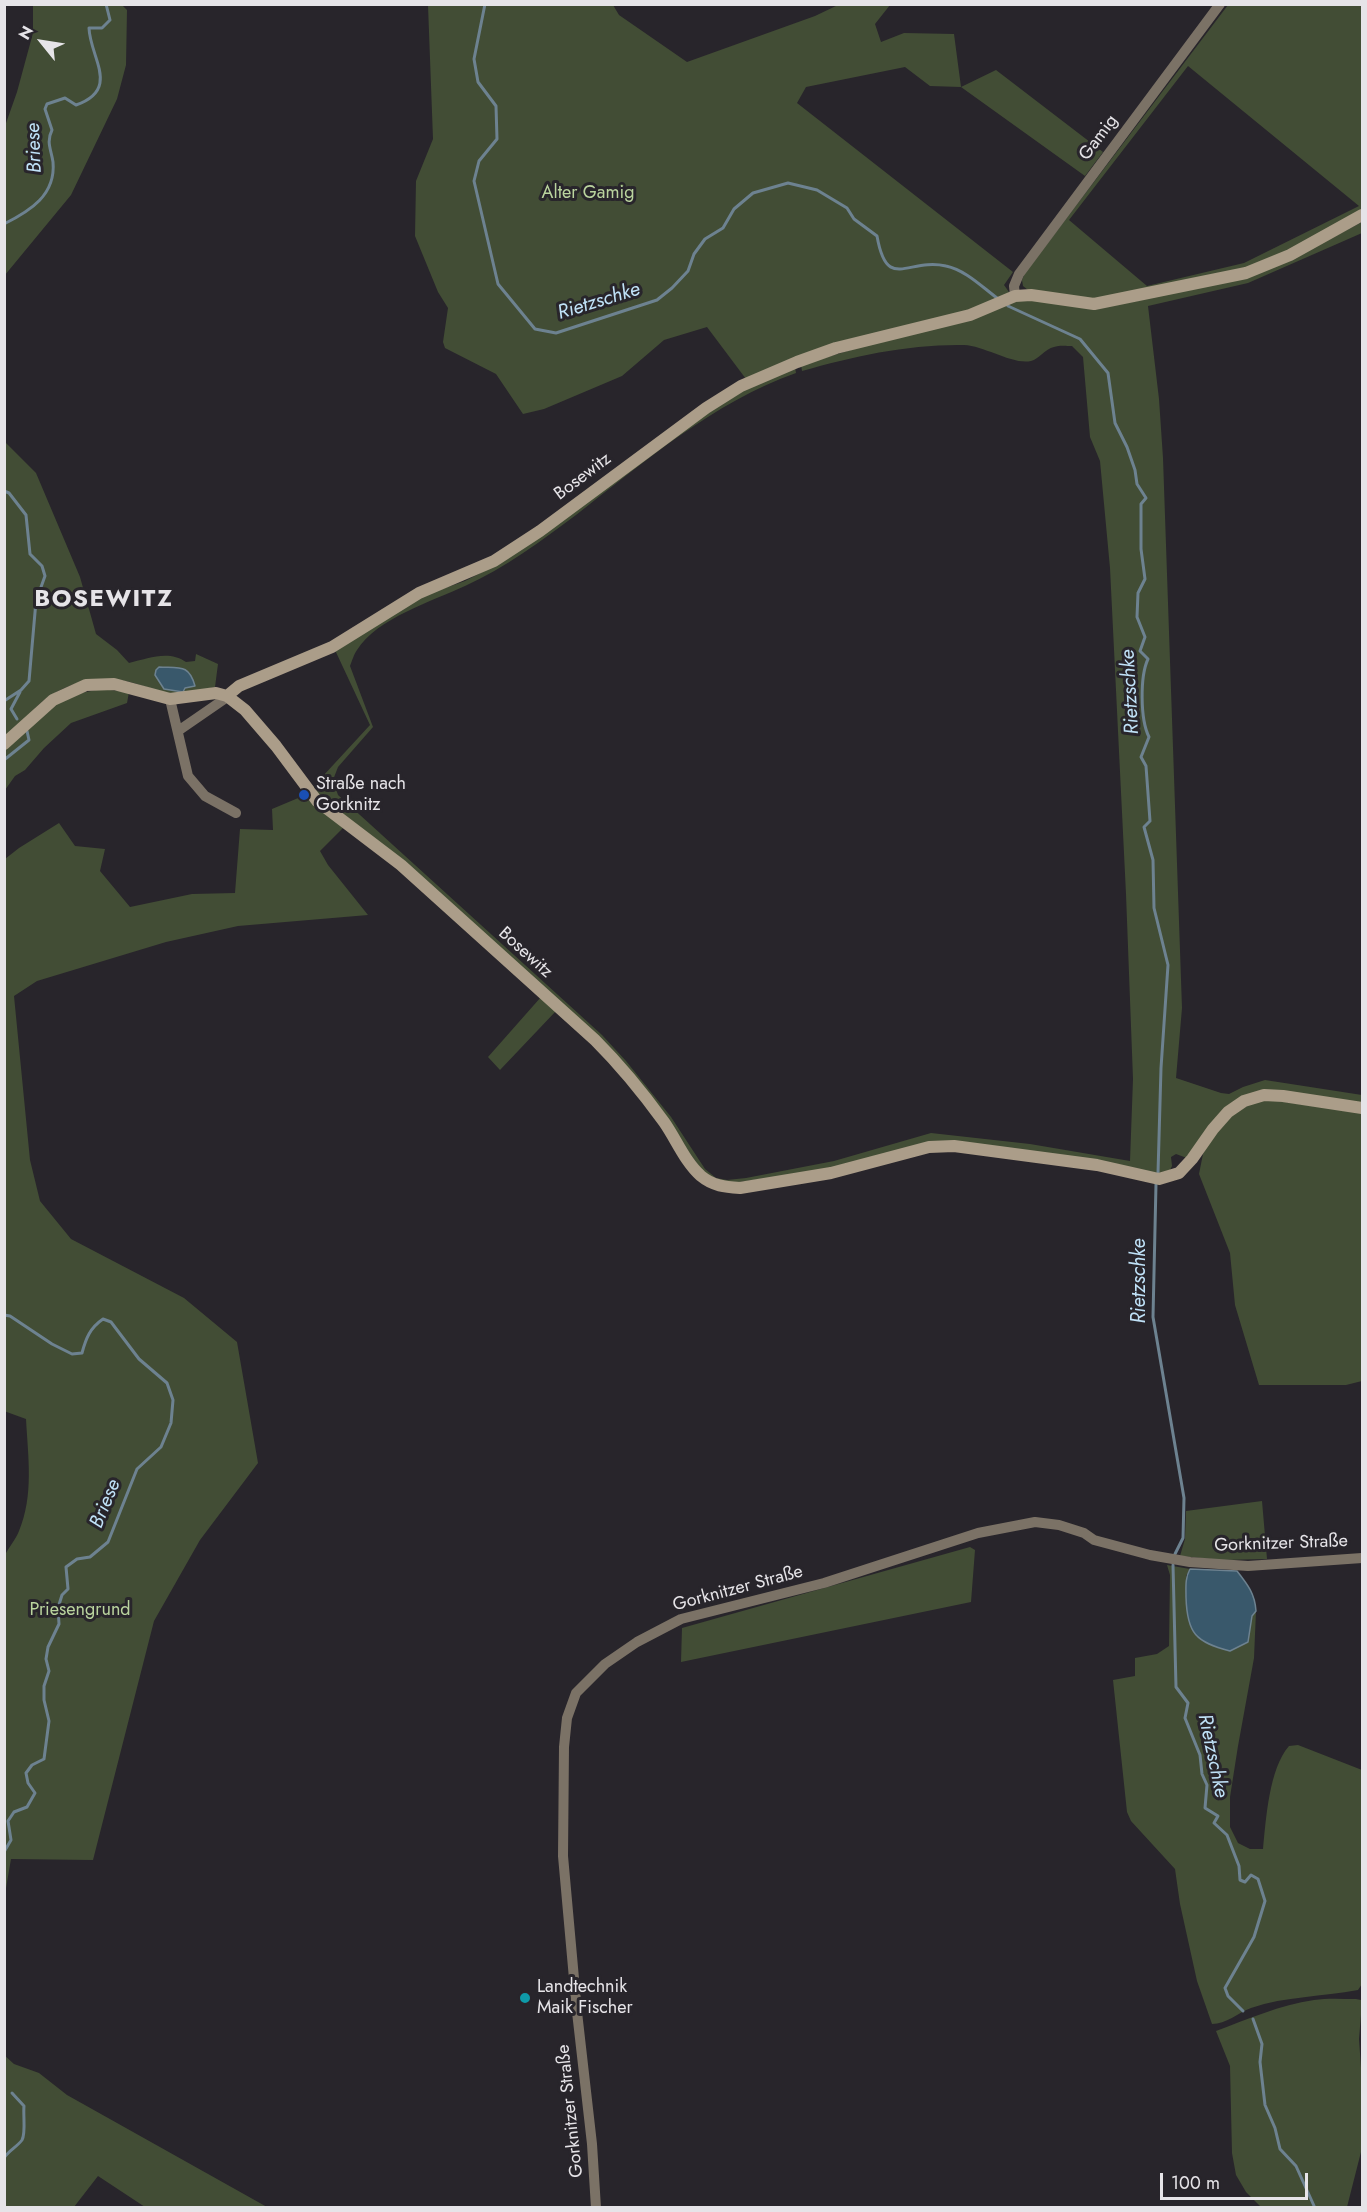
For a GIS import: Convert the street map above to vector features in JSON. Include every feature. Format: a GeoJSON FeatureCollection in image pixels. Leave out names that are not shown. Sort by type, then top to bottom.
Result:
{"type":"FeatureCollection","features":[{"type":"Feature","properties":{"kind":"street","name":"Gamig"},"geometry":{"type":"LineString","coordinates":[[1015,296],[1014,286],[1019,274],[1220,4]]}},
{"type":"Feature","properties":{"kind":"street"},"geometry":{"type":"LineString","coordinates":[[1015,296],[1031,295],[1094,304],[1246,273],[1290,255],[1362,215]]}},
{"type":"Feature","properties":{"kind":"street","name":"Bosewitz"},"geometry":{"type":"LineString","coordinates":[[178,731],[239,686],[332,647],[419,593],[494,561],[540,531],[706,408],[741,386],[836,348],[970,315],[1015,296]]}},
{"type":"Feature","properties":{"kind":"street"},"geometry":{"type":"LineString","coordinates":[[4,744],[54,700],[86,686],[114,684],[170,699],[216,693],[227,696]]}},
{"type":"Feature","properties":{"kind":"street","name":"Bosewitz"},"geometry":{"type":"LineString","coordinates":[[227,696],[253,719],[317,801],[401,865],[595,1040],[619,1065],[664,1123],[692,1166],[701,1176],[714,1184],[740,1188],[831,1173],[929,1146],[954,1146],[1097,1165],[1159,1179],[1179,1173],[1192,1159],[1212,1129],[1228,1112],[1244,1101],[1263,1095],[1283,1096],[1362,1108]]}},
{"type":"Feature","properties":{"kind":"street"},"geometry":{"type":"LineString","coordinates":[[170,699],[188,776],[205,796],[236,813]]}},
{"type":"Feature","properties":{"kind":"street","name":"Gorknitzer Straße"},"geometry":{"type":"LineString","coordinates":[[596,2208],[592,2144],[563,1856],[564,1747],[567,1718],[576,1693],[605,1664],[681,1619],[824,1583],[978,1533],[1035,1522],[1074,1529],[1094,1540],[1174,1559],[1248,1566],[1362,1558]]}},
{"type":"Feature","properties":{"kind":"green space"},"geometry":{"type":"Polygon","coordinates":[[[33,5],[122,5],[127,10],[126,65],[117,99],[71,195],[5,275],[5,126],[33,33],[33,5]]]}},
{"type":"Feature","properties":{"kind":"green space","name":"Alter Gamig"},"geometry":{"type":"Polygon","coordinates":[[[428,5],[613,5],[619,15],[687,62],[815,16],[838,5],[890,5],[875,24],[881,42],[904,33],[954,34],[961,87],[930,86],[905,67],[806,87],[797,103],[1013,272],[1004,285],[1009,292],[1007,296],[978,307],[746,379],[707,327],[664,340],[622,376],[544,409],[523,414],[496,374],[445,348],[443,342],[448,308],[438,292],[415,236],[416,181],[433,139],[428,5]]]}},
{"type":"Feature","properties":{"kind":"green space"},"geometry":{"type":"Polygon","coordinates":[[[1228,5],[1362,5],[1362,210],[1289,252],[1242,270],[1096,300],[1028,290],[1023,286],[1022,280],[1228,5]],[[1188,66],[1069,220],[1147,286],[1244,263],[1359,206],[1188,66]]]}},
{"type":"Feature","properties":{"kind":"green space"},"geometry":{"type":"Polygon","coordinates":[[[996,70],[1103,152],[1085,176],[961,87],[996,70]]]}},
{"type":"Feature","properties":{"kind":"green space"},"geometry":{"type":"Polygon","coordinates":[[[1362,222],[1362,233],[1248,283],[1148,306],[1159,399],[1163,458],[1182,1008],[1176,1078],[1229,1094],[1265,1080],[1362,1095],[1362,1103],[1243,1097],[1187,1158],[1176,1154],[1171,1157],[1172,1166],[1169,1172],[1163,1174],[954,1142],[831,1169],[726,1184],[704,1173],[623,1063],[311,789],[370,725],[335,650],[422,596],[465,581],[496,565],[639,460],[741,390],[795,367],[796,373],[737,400],[681,435],[563,525],[508,562],[480,579],[406,612],[366,639],[356,652],[350,666],[373,727],[338,767],[333,780],[338,795],[602,1035],[671,1117],[705,1169],[716,1178],[727,1180],[746,1178],[834,1161],[931,1133],[1030,1144],[1130,1161],[1133,1079],[1110,568],[1100,461],[1090,437],[1083,357],[1072,346],[1061,346],[1048,350],[1034,360],[1024,362],[972,346],[944,345],[882,352],[802,371],[801,365],[1014,301],[1029,299],[1080,307],[1292,259],[1362,222]]]}},
{"type":"Feature","properties":{"kind":"green space"},"geometry":{"type":"Polygon","coordinates":[[[4,441],[36,473],[80,577],[96,634],[117,650],[129,663],[151,657],[166,656],[173,656],[186,662],[195,661],[196,654],[218,664],[215,687],[174,694],[120,680],[99,679],[79,682],[51,695],[5,739],[4,441]]]}},
{"type":"Feature","properties":{"kind":"green space"},"geometry":{"type":"Polygon","coordinates":[[[101,689],[129,692],[127,703],[71,723],[44,748],[25,770],[15,776],[5,790],[4,751],[58,702],[71,695],[101,689]]]}},
{"type":"Feature","properties":{"kind":"green space","name":"Priesengrund"},"geometry":{"type":"Polygon","coordinates":[[[303,796],[344,827],[320,851],[328,865],[368,915],[238,926],[166,942],[37,981],[14,996],[30,1160],[40,1201],[71,1239],[184,1298],[237,1342],[258,1463],[200,1540],[154,1621],[93,1860],[11,1859],[5,1894],[5,1555],[18,1534],[24,1517],[27,1504],[29,1462],[26,1419],[4,1411],[5,859],[59,823],[75,846],[105,849],[100,871],[130,907],[192,894],[235,893],[240,829],[273,830],[272,809],[303,796]]]}},
{"type":"Feature","properties":{"kind":"green space"},"geometry":{"type":"Polygon","coordinates":[[[541,997],[556,1011],[500,1070],[488,1057],[541,997]]]}},
{"type":"Feature","properties":{"kind":"green space"},"geometry":{"type":"Polygon","coordinates":[[[1264,1099],[1362,1113],[1362,1381],[1346,1385],[1259,1385],[1235,1305],[1230,1253],[1199,1174],[1203,1154],[1213,1134],[1230,1115],[1246,1105],[1264,1099]]]}},
{"type":"Feature","properties":{"kind":"green space"},"geometry":{"type":"Polygon","coordinates":[[[1262,1501],[1267,1559],[1221,1560],[1180,1556],[1185,1539],[1186,1511],[1262,1501]]]}},
{"type":"Feature","properties":{"kind":"green space"},"geometry":{"type":"Polygon","coordinates":[[[970,1547],[975,1550],[971,1602],[681,1662],[682,1628],[970,1547]]]}},
{"type":"Feature","properties":{"kind":"green space"},"geometry":{"type":"Polygon","coordinates":[[[1167,1565],[1190,1569],[1186,1576],[1252,1616],[1256,1611],[1254,1658],[1230,1797],[1230,1827],[1238,1843],[1250,1849],[1263,1849],[1267,1809],[1273,1781],[1282,1756],[1289,1746],[1298,1745],[1362,1770],[1362,1984],[1358,1990],[1264,2004],[1212,2024],[1197,1981],[1180,1904],[1175,1869],[1131,1821],[1127,1812],[1113,1680],[1135,1676],[1135,1658],[1157,1654],[1169,1646],[1170,1575],[1167,1565]]]}},
{"type":"Feature","properties":{"kind":"green space"},"geometry":{"type":"Polygon","coordinates":[[[1361,2000],[1362,2003],[1359,2039],[1362,2082],[1362,2148],[1347,2207],[1261,2207],[1246,2192],[1236,2175],[1232,2153],[1230,2066],[1216,2031],[1301,2002],[1361,2000]]]}},
{"type":"Feature","properties":{"kind":"green space"},"geometry":{"type":"Polygon","coordinates":[[[4,2055],[14,2064],[39,2073],[67,2095],[267,2207],[145,2207],[98,2176],[74,2207],[5,2207],[4,2055]]]}},
{"type":"Feature","properties":{"kind":"water"},"geometry":{"type":"Polygon","coordinates":[[[159,667],[187,671],[195,686],[185,688],[183,692],[164,689],[155,675],[159,667]]]}},
{"type":"Feature","properties":{"kind":"water"},"geometry":{"type":"Polygon","coordinates":[[[1190,1569],[1237,1571],[1250,1590],[1256,1611],[1252,1616],[1248,1642],[1230,1651],[1201,1640],[1191,1628],[1186,1597],[1187,1576],[1190,1569]]]}},
{"type":"Feature","properties":{"kind":"waterway","name":"Briese"},"geometry":{"type":"LineString","coordinates":[[4,224],[39,201],[50,184],[53,174],[49,142],[52,130],[45,109],[47,104],[65,98],[76,105],[90,98],[97,90],[100,72],[89,28],[102,28],[110,20],[106,4]]}},
{"type":"Feature","properties":{"kind":"waterway","name":"Rietzschke"},"geometry":{"type":"LineString","coordinates":[[485,4],[474,59],[478,82],[496,106],[497,139],[479,161],[474,181],[498,284],[535,329],[556,333],[657,300],[688,271],[694,254],[705,239],[723,228],[734,209],[753,193],[788,183],[817,190],[847,208],[854,219],[877,236],[881,253],[893,268],[933,264],[953,268],[997,298]]}},
{"type":"Feature","properties":{"kind":"waterway","name":"Rietzschke"},"geometry":{"type":"LineString","coordinates":[[1008,306],[1080,339],[1108,373],[1115,423],[1127,447],[1137,484],[1146,498],[1141,504],[1141,549],[1145,579],[1138,593],[1137,617],[1145,637],[1140,651],[1148,659],[1145,666],[1142,698],[1144,720],[1149,737],[1141,757],[1146,766],[1150,821],[1144,827],[1153,860],[1154,908],[1168,965],[1161,1068],[1158,1173]]}},
{"type":"Feature","properties":{"kind":"waterway","name":"Briese"},"geometry":{"type":"LineString","coordinates":[[4,491],[9,493],[26,515],[30,554],[42,566],[45,576],[36,601],[29,681],[21,690],[4,701]]}},
{"type":"Feature","properties":{"kind":"waterway","name":"Briese"},"geometry":{"type":"LineString","coordinates":[[17,719],[11,709],[20,692]]}},
{"type":"Feature","properties":{"kind":"waterway","name":"Briese"},"geometry":{"type":"LineString","coordinates":[[4,760],[29,740],[27,731]]}},
{"type":"Feature","properties":{"kind":"waterway","name":"Rietzschke"},"geometry":{"type":"LineString","coordinates":[[1156,1184],[1153,1317],[1184,1498],[1183,1538],[1175,1554]]}},
{"type":"Feature","properties":{"kind":"waterway","name":"Briese"},"geometry":{"type":"LineString","coordinates":[[4,1315],[10,1316],[52,1344],[72,1354],[82,1353],[89,1334],[99,1322],[103,1319],[111,1322],[139,1359],[167,1383],[173,1400],[171,1423],[161,1447],[137,1469],[108,1542],[90,1557],[77,1559],[66,1567],[68,1589],[62,1595],[58,1608],[59,1624],[48,1647],[46,1659],[49,1671],[44,1686],[44,1700],[49,1721],[44,1759],[32,1765],[26,1773],[28,1783],[35,1793],[27,1807],[14,1812],[8,1821],[11,1840],[4,1852]]}},
{"type":"Feature","properties":{"kind":"waterway","name":"Rietzschke"},"geometry":{"type":"LineString","coordinates":[[1173,1565],[1176,1687],[1188,1703],[1185,1718],[1200,1755],[1202,1774],[1207,1785],[1205,1808],[1218,1816],[1214,1823],[1227,1835],[1239,1866],[1240,1880],[1245,1882],[1251,1875],[1258,1879],[1265,1901],[1254,1937],[1225,1988],[1228,1996],[1243,2011]]}},
{"type":"Feature","properties":{"kind":"waterway","name":"Rietzschke"},"geometry":{"type":"LineString","coordinates":[[1253,2019],[1262,2044],[1260,2062],[1265,2105],[1275,2128],[1280,2149],[1296,2166],[1315,2208]]}},
{"type":"Feature","properties":{"kind":"waterway","name":"Briese"},"geometry":{"type":"LineString","coordinates":[[4,2158],[18,2145],[24,2133],[24,2106],[12,2093]]}},
{"type":"Feature","properties":{"kind":"place","name":"Straße nach Gorknitz"},"geometry":{"type":"Point","coordinates":[304,795]}},
{"type":"Feature","properties":{"kind":"place","name":"Landtechnik Maik Fischer"},"geometry":{"type":"Point","coordinates":[525,1998]}},
{"type":"Feature","properties":{"kind":"district","name":"BOSEWITZ"},"geometry":{"type":"Point","coordinates":[104,600]}}]}
